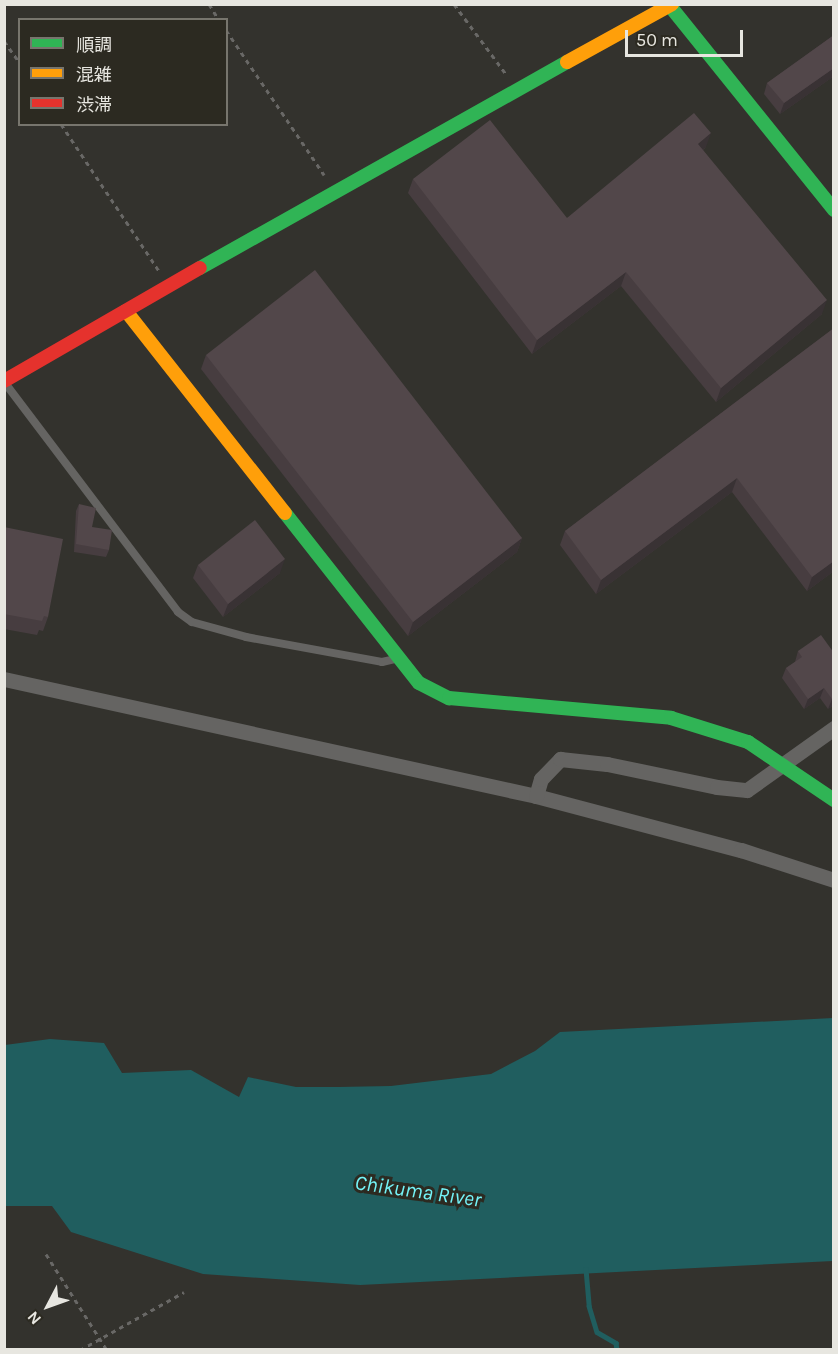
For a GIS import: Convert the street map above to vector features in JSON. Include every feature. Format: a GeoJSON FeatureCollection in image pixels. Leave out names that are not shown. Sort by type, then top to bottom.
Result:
{"type":"FeatureCollection","features":[{"type":"Feature","properties":{"kind":"street"},"geometry":{"type":"LineString","coordinates":[[4,382],[334,190],[671,5],[834,210]]}},
{"type":"Feature","properties":{"kind":"street"},"geometry":{"type":"LineString","coordinates":[[126,311],[403,657],[419,683],[449,698],[671,718],[748,742],[834,800]]}},
{"type":"Feature","properties":{"kind":"street"},"geometry":{"type":"LineString","coordinates":[[4,679],[536,796],[741,850],[834,880]]}},
{"type":"Feature","properties":{"kind":"street"},"geometry":{"type":"LineString","coordinates":[[536,796],[541,779],[560,759],[608,764],[717,788],[747,790],[834,728]]}},
{"type":"Feature","properties":{"kind":"lane"},"geometry":{"type":"LineString","coordinates":[[4,382],[178,612],[192,622],[246,637],[382,662],[403,657]]}},
{"type":"Feature","properties":{"kind":"path"},"geometry":{"type":"LineString","coordinates":[[209,4],[218,18]]}},
{"type":"Feature","properties":{"kind":"path"},"geometry":{"type":"LineString","coordinates":[[454,4],[518,90]]}},
{"type":"Feature","properties":{"kind":"path"},"geometry":{"type":"LineString","coordinates":[[228,33],[334,190]]}},
{"type":"Feature","properties":{"kind":"path"},"geometry":{"type":"LineString","coordinates":[[4,41],[18,60]]}},
{"type":"Feature","properties":{"kind":"path"},"geometry":{"type":"LineString","coordinates":[[62,126],[168,285]]}},
{"type":"Feature","properties":{"kind":"path"},"geometry":{"type":"LineString","coordinates":[[46,1254],[106,1350]]}},
{"type":"Feature","properties":{"kind":"path"},"geometry":{"type":"LineString","coordinates":[[80,1350],[97,1336],[184,1292]]}},
{"type":"Feature","properties":{"kind":"water","name":"Chikuma River"},"geometry":{"type":"Polygon","coordinates":[[[833,1018],[833,1261],[360,1285],[203,1274],[71,1232],[52,1206],[5,1206],[5,1045],[50,1039],[104,1043],[122,1073],[191,1070],[239,1097],[248,1077],[296,1087],[338,1087],[391,1086],[491,1074],[535,1051],[560,1032],[833,1018]]]}},
{"type":"Feature","properties":{"kind":"building"},"geometry":{"type":"Polygon","coordinates":[[[834,35],[834,68],[784,103],[767,83],[834,35]]]}},
{"type":"Feature","properties":{"kind":"building"},"geometry":{"type":"Polygon","coordinates":[[[694,113],[711,133],[698,144],[827,300],[721,388],[626,272],[537,340],[413,179],[490,120],[567,218],[694,113]]]}},
{"type":"Feature","properties":{"kind":"building"},"geometry":{"type":"Polygon","coordinates":[[[315,270],[522,538],[413,622],[206,355],[315,270]]]}},
{"type":"Feature","properties":{"kind":"building"},"geometry":{"type":"Polygon","coordinates":[[[834,328],[834,561],[812,577],[737,478],[601,580],[565,531],[834,328]]]}},
{"type":"Feature","properties":{"kind":"building"},"geometry":{"type":"Polygon","coordinates":[[[79,504],[96,508],[92,527],[112,530],[109,550],[76,544],[79,504]]]}},
{"type":"Feature","properties":{"kind":"building"},"geometry":{"type":"Polygon","coordinates":[[[255,520],[285,559],[228,604],[198,565],[255,520]]]}},
{"type":"Feature","properties":{"kind":"building"},"geometry":{"type":"Polygon","coordinates":[[[4,527],[63,539],[48,617],[44,616],[42,621],[4,614],[4,527]]]}},
{"type":"Feature","properties":{"kind":"building"},"geometry":{"type":"Polygon","coordinates":[[[821,635],[834,653],[834,698],[832,699],[824,688],[808,699],[786,668],[802,657],[798,651],[821,635]]]}},
{"type":"Feature","properties":{"kind":"waterway"},"geometry":{"type":"LineString","coordinates":[[586,1269],[589,1306],[597,1332],[616,1343],[617,1350]]}},
{"type":"Feature","properties":{"kind":"traffic: fast"},"geometry":{"type":"LineString","coordinates":[[670,6],[834,210]]}},
{"type":"Feature","properties":{"kind":"traffic: fast"},"geometry":{"type":"LineString","coordinates":[[200,268],[567,62]]}},
{"type":"Feature","properties":{"kind":"traffic: fast"},"geometry":{"type":"LineString","coordinates":[[285,513],[419,683],[449,698],[671,718],[748,742],[834,800]]}},
{"type":"Feature","properties":{"kind":"traffic: slow"},"geometry":{"type":"LineString","coordinates":[[567,62],[672,4]]}},
{"type":"Feature","properties":{"kind":"traffic: slow"},"geometry":{"type":"LineString","coordinates":[[126,311],[285,513]]}},
{"type":"Feature","properties":{"kind":"traffic: jam"},"geometry":{"type":"LineString","coordinates":[[4,381],[200,268]]}}]}
